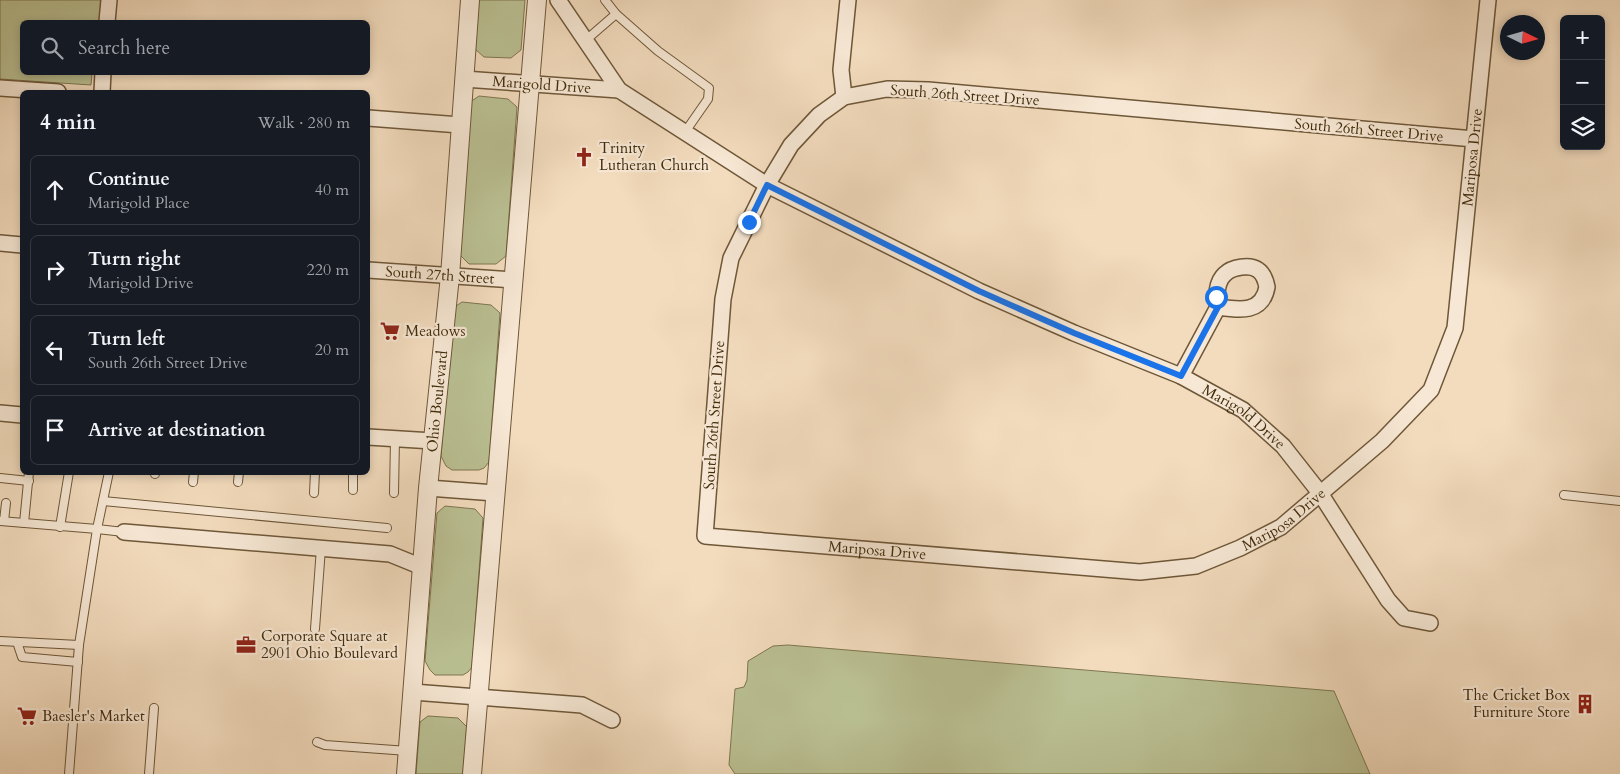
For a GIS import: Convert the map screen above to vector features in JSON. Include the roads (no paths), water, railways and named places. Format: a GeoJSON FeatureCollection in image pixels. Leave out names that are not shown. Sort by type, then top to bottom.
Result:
{"type":"FeatureCollection","features":[{"type":"Feature","properties":{"kind":"street"},"geometry":{"type":"LineString","coordinates":[[107,20],[109,0]]}},
{"type":"Feature","properties":{"kind":"street","name":"Ohio Boulevard"},"geometry":{"type":"LineString","coordinates":[[406,774],[428,488],[450,276],[470,0]]}},
{"type":"Feature","properties":{"kind":"street"},"geometry":{"type":"LineString","coordinates":[[472,774],[537,0]]}},
{"type":"Feature","properties":{"kind":"street","name":"Marigold Drive"},"geometry":{"type":"LineString","coordinates":[[558,0],[619,90],[767,185],[979,291],[1074,333],[1181,376],[1244,410],[1283,446],[1320,492],[1388,600],[1404,618],[1430,623]]}},
{"type":"Feature","properties":{"kind":"street"},"geometry":{"type":"LineString","coordinates":[[844,98],[841,70],[848,0]]}},
{"type":"Feature","properties":{"kind":"street","name":"Mariposa Drive"},"geometry":{"type":"LineString","coordinates":[[704,536],[1140,572],[1196,566],[1240,548],[1281,527],[1382,441],[1431,390],[1456,328],[1488,0]]}},
{"type":"Feature","properties":{"kind":"street"},"geometry":{"type":"LineString","coordinates":[[102,90],[103,75]]}},
{"type":"Feature","properties":{"kind":"street","name":"Marigold Drive"},"geometry":{"type":"LineString","coordinates":[[464,78],[619,90]]}},
{"type":"Feature","properties":{"kind":"street"},"geometry":{"type":"LineString","coordinates":[[0,88],[29,90]]}},
{"type":"Feature","properties":{"kind":"street","name":"South 26th Street Drive"},"geometry":{"type":"LineString","coordinates":[[704,536],[722,299],[731,258],[767,185],[791,146],[820,115],[844,98],[887,89],[928,90],[1474,139]]}},
{"type":"Feature","properties":{"kind":"street"},"geometry":{"type":"LineString","coordinates":[[370,118],[460,125]]}},
{"type":"Feature","properties":{"kind":"street"},"geometry":{"type":"LineString","coordinates":[[0,243],[20,245]]}},
{"type":"Feature","properties":{"kind":"street","name":"South 27th Street"},"geometry":{"type":"LineString","coordinates":[[370,270],[514,280]]}},
{"type":"Feature","properties":{"kind":"street"},"geometry":{"type":"LineString","coordinates":[[1181,376],[1218,307]]}},
{"type":"Feature","properties":{"kind":"street"},"geometry":{"type":"LineString","coordinates":[[0,413],[20,415]]}},
{"type":"Feature","properties":{"kind":"street"},"geometry":{"type":"LineString","coordinates":[[370,437],[433,441]]}},
{"type":"Feature","properties":{"kind":"street"},"geometry":{"type":"LineString","coordinates":[[428,488],[495,493]]}},
{"type":"Feature","properties":{"kind":"street"},"geometry":{"type":"LineString","coordinates":[[124,532],[390,554],[422,567]]}},
{"type":"Feature","properties":{"kind":"street"},"geometry":{"type":"LineString","coordinates":[[413,692],[582,705],[612,720]]}},
{"type":"Feature","properties":{"kind":"lane"},"geometry":{"type":"LineString","coordinates":[[605,0],[616,14],[658,51],[709,88],[708,99],[685,132]]}},
{"type":"Feature","properties":{"kind":"lane"},"geometry":{"type":"LineString","coordinates":[[586,40],[616,14]]}},
{"type":"Feature","properties":{"kind":"lane"},"geometry":{"type":"LineString","coordinates":[[394,493],[395,439]]}},
{"type":"Feature","properties":{"kind":"lane"},"geometry":{"type":"LineString","coordinates":[[24,523],[30,475]]}},
{"type":"Feature","properties":{"kind":"lane"},"geometry":{"type":"LineString","coordinates":[[60,526],[68,475]]}},
{"type":"Feature","properties":{"kind":"lane"},"geometry":{"type":"LineString","coordinates":[[69,774],[79,645],[97,529],[108,475]]}},
{"type":"Feature","properties":{"kind":"lane"},"geometry":{"type":"LineString","coordinates":[[193,482],[194,475]]}},
{"type":"Feature","properties":{"kind":"lane"},"geometry":{"type":"LineString","coordinates":[[238,482],[239,475]]}},
{"type":"Feature","properties":{"kind":"lane"},"geometry":{"type":"LineString","coordinates":[[314,493],[315,475]]}},
{"type":"Feature","properties":{"kind":"lane"},"geometry":{"type":"LineString","coordinates":[[353,475],[353,490]]}},
{"type":"Feature","properties":{"kind":"lane"},"geometry":{"type":"LineString","coordinates":[[5,481],[29,481]]}},
{"type":"Feature","properties":{"kind":"lane"},"geometry":{"type":"LineString","coordinates":[[1564,496],[1620,500]]}},
{"type":"Feature","properties":{"kind":"lane"},"geometry":{"type":"LineString","coordinates":[[103,501],[387,528]]}},
{"type":"Feature","properties":{"kind":"lane"},"geometry":{"type":"LineString","coordinates":[[6,503],[2,521],[124,532]]}},
{"type":"Feature","properties":{"kind":"lane"},"geometry":{"type":"LineString","coordinates":[[315,629],[321,548]]}},
{"type":"Feature","properties":{"kind":"lane"},"geometry":{"type":"LineString","coordinates":[[0,641],[79,645]]}},
{"type":"Feature","properties":{"kind":"lane"},"geometry":{"type":"LineString","coordinates":[[17,642],[22,657],[78,662]]}},
{"type":"Feature","properties":{"kind":"lane"},"geometry":{"type":"LineString","coordinates":[[149,774],[154,708]]}},
{"type":"Feature","properties":{"kind":"lane"},"geometry":{"type":"LineString","coordinates":[[317,742],[331,746],[408,752]]}},
{"type":"Feature","properties":{"kind":"place","name":"Trinity Lutheran Church"},"geometry":{"type":"Point","coordinates":[584,157]}},
{"type":"Feature","properties":{"kind":"place","name":"Meadows"},"geometry":{"type":"Point","coordinates":[390,331]}},
{"type":"Feature","properties":{"kind":"place","name":"Corporate Square at 2901 Ohio Boulevard"},"geometry":{"type":"Point","coordinates":[246,645]}},
{"type":"Feature","properties":{"kind":"place","name":"The Cricket Box Furniture Store"},"geometry":{"type":"Point","coordinates":[1585,704]}},
{"type":"Feature","properties":{"kind":"place","name":"Baesler's Market"},"geometry":{"type":"Point","coordinates":[27,716]}}]}
